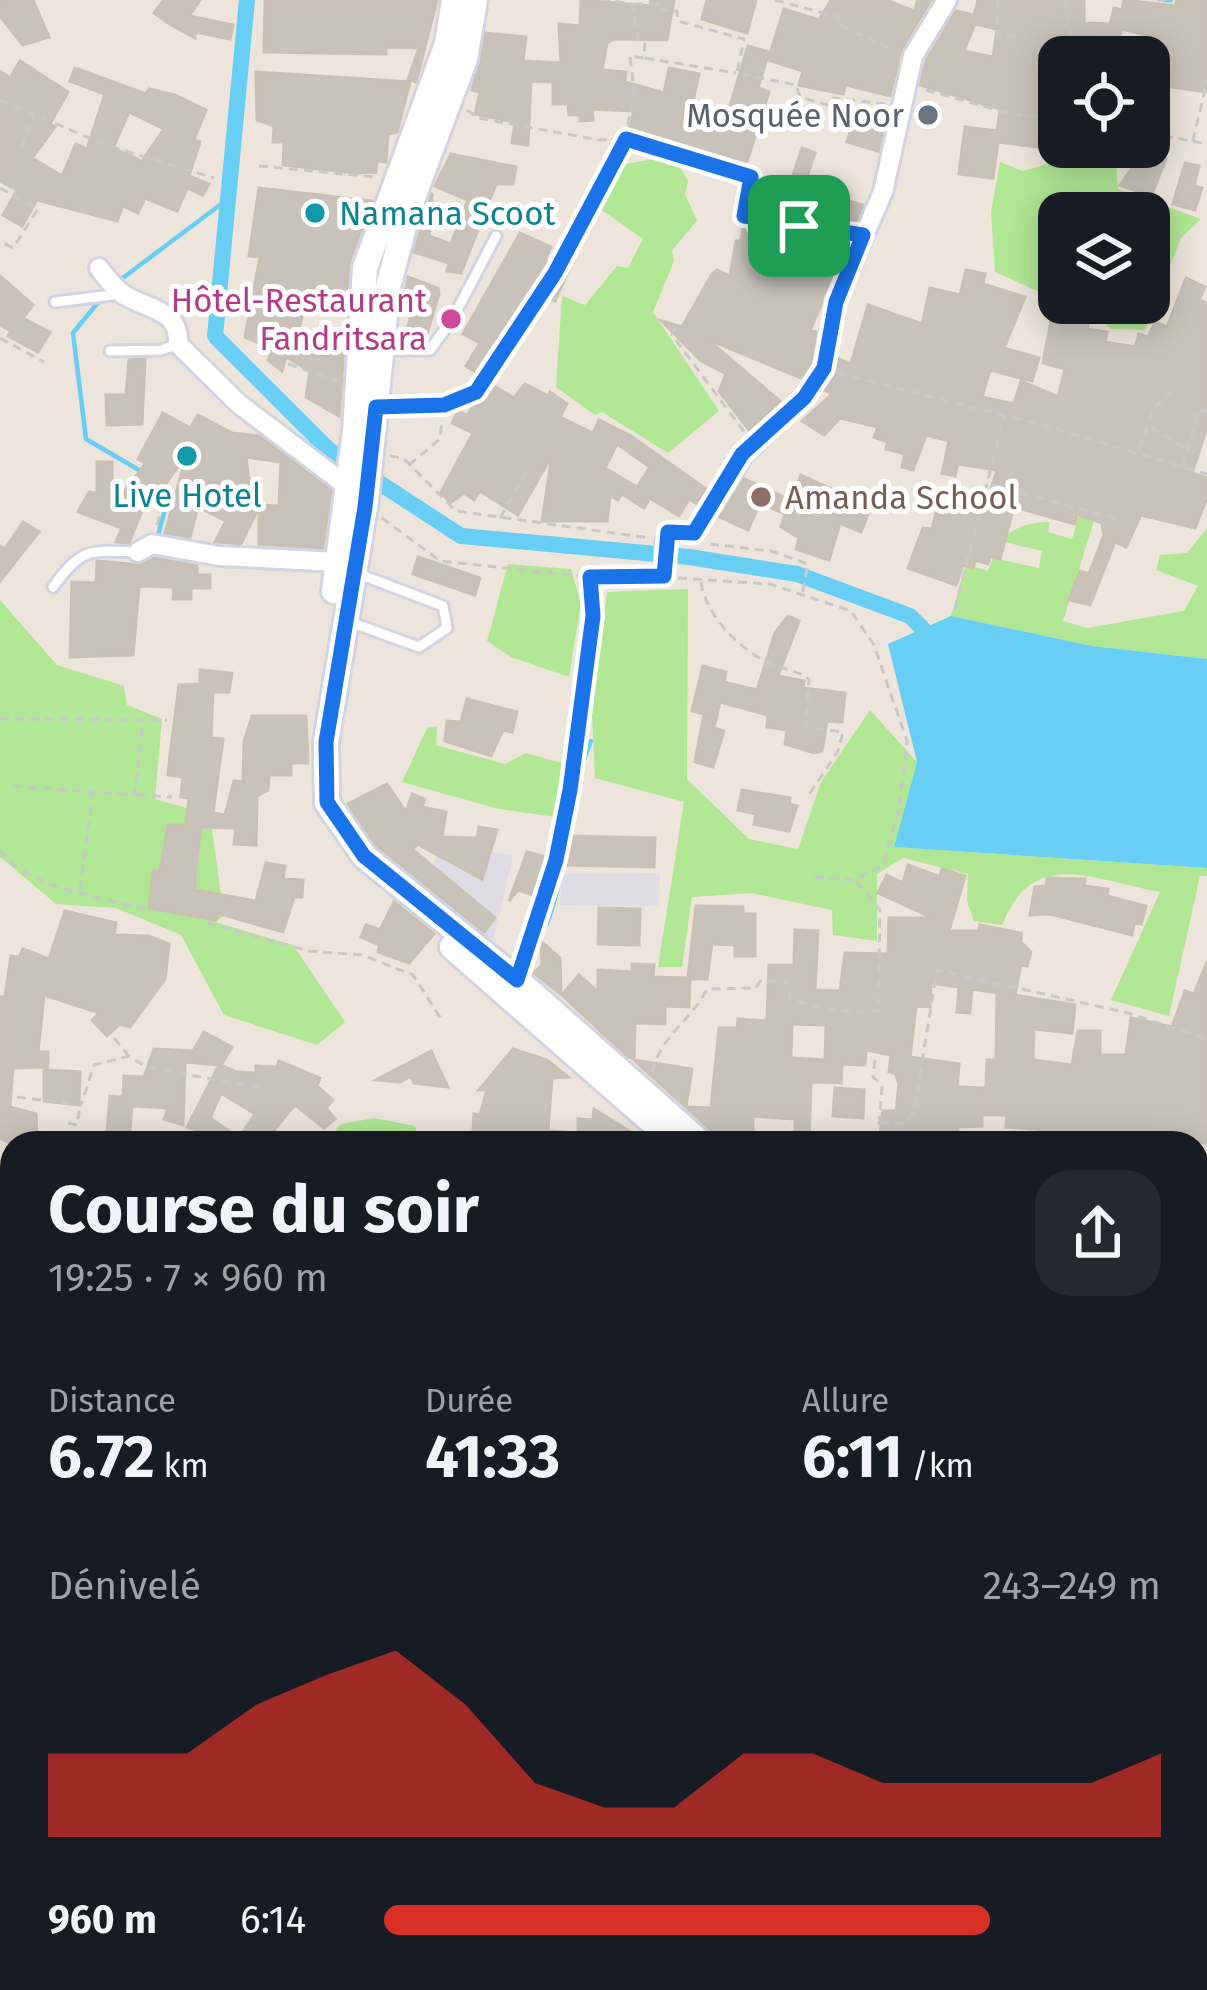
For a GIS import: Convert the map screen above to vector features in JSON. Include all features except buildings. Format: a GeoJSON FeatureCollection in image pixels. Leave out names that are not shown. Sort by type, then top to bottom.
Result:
{"type":"FeatureCollection","features":[{"type":"Feature","properties":{"kind":"street"},"geometry":{"type":"LineString","coordinates":[[357,493],[370,458],[376,407],[365,268],[394,178],[447,44],[454,0]]}},
{"type":"Feature","properties":{"kind":"street"},"geometry":{"type":"LineString","coordinates":[[475,0],[465,59],[353,385],[357,493],[347,567],[311,741],[316,800],[356,863],[662,1131]]}},
{"type":"Feature","properties":{"kind":"street"},"geometry":{"type":"LineString","coordinates":[[697,538],[752,445],[804,398],[824,368],[836,302],[883,192],[913,56],[947,0]]}},
{"type":"Feature","properties":{"kind":"street"},"geometry":{"type":"LineString","coordinates":[[111,285],[170,315],[179,330],[178,344],[239,404],[357,493]]}},
{"type":"Feature","properties":{"kind":"street"},"geometry":{"type":"LineString","coordinates":[[664,540],[664,576]]}},
{"type":"Feature","properties":{"kind":"street"},"geometry":{"type":"LineString","coordinates":[[145,548],[347,567]]}},
{"type":"Feature","properties":{"kind":"street"},"geometry":{"type":"LineString","coordinates":[[347,567],[346,621],[326,742],[327,802],[364,856],[517,980],[688,1131]]}},
{"type":"Feature","properties":{"kind":"lane"},"geometry":{"type":"LineString","coordinates":[[369,348],[430,350],[453,318],[496,236]]}},
{"type":"Feature","properties":{"kind":"lane"},"geometry":{"type":"LineString","coordinates":[[55,302],[88,297],[111,285]]}},
{"type":"Feature","properties":{"kind":"lane"},"geometry":{"type":"LineString","coordinates":[[110,351],[161,350],[178,344]]}},
{"type":"Feature","properties":{"kind":"lane"},"geometry":{"type":"LineString","coordinates":[[376,407],[444,405]]}},
{"type":"Feature","properties":{"kind":"lane"},"geometry":{"type":"LineString","coordinates":[[52,586],[76,556],[94,550],[145,548]]}},
{"type":"Feature","properties":{"kind":"lane"},"geometry":{"type":"LineString","coordinates":[[346,621],[419,647],[447,628],[443,607],[347,567]]}},
{"type":"Feature","properties":{"kind":"path"},"geometry":{"type":"LineString","coordinates":[[605,0],[657,4],[658,10],[676,11],[677,20],[744,39],[736,73]]}},
{"type":"Feature","properties":{"kind":"path"},"geometry":{"type":"LineString","coordinates":[[775,0],[838,17],[839,25],[913,56]]}},
{"type":"Feature","properties":{"kind":"path"},"geometry":{"type":"LineString","coordinates":[[998,0],[997,35],[1018,36]]}},
{"type":"Feature","properties":{"kind":"path"},"geometry":{"type":"LineString","coordinates":[[1064,0],[1071,35]]}},
{"type":"Feature","properties":{"kind":"path"},"geometry":{"type":"LineString","coordinates":[[1157,0],[1173,0]]}},
{"type":"Feature","properties":{"kind":"path"},"geometry":{"type":"LineString","coordinates":[[632,4],[639,41],[645,44],[644,58]]}},
{"type":"Feature","properties":{"kind":"path"},"geometry":{"type":"LineString","coordinates":[[409,465],[440,439],[444,405],[476,392],[555,273],[626,139],[634,92],[630,56],[796,85],[800,97],[828,105],[834,98],[899,105]]}},
{"type":"Feature","properties":{"kind":"path"},"geometry":{"type":"LineString","coordinates":[[1193,141],[1207,80]]}},
{"type":"Feature","properties":{"kind":"path"},"geometry":{"type":"LineString","coordinates":[[914,86],[1014,115],[1038,116]]}},
{"type":"Feature","properties":{"kind":"path"},"geometry":{"type":"LineString","coordinates":[[0,100],[106,146],[214,178]]}},
{"type":"Feature","properties":{"kind":"path"},"geometry":{"type":"LineString","coordinates":[[450,100],[478,118],[599,140],[626,139],[751,177],[744,216],[758,218],[758,227],[794,235],[799,226],[824,234],[829,230],[863,235]]}},
{"type":"Feature","properties":{"kind":"path"},"geometry":{"type":"LineString","coordinates":[[22,148],[34,114]]}},
{"type":"Feature","properties":{"kind":"path"},"geometry":{"type":"LineString","coordinates":[[1170,137],[1207,144]]}},
{"type":"Feature","properties":{"kind":"path"},"geometry":{"type":"LineString","coordinates":[[259,166],[394,178]]}},
{"type":"Feature","properties":{"kind":"path"},"geometry":{"type":"LineString","coordinates":[[0,188],[38,209],[13,248],[0,241]]}},
{"type":"Feature","properties":{"kind":"path"},"geometry":{"type":"LineString","coordinates":[[675,326],[672,335],[752,445]]}},
{"type":"Feature","properties":{"kind":"path"},"geometry":{"type":"LineString","coordinates":[[272,334],[369,348]]}},
{"type":"Feature","properties":{"kind":"path"},"geometry":{"type":"LineString","coordinates":[[0,338],[44,362]]}},
{"type":"Feature","properties":{"kind":"path"},"geometry":{"type":"LineString","coordinates":[[288,364],[353,385]]}},
{"type":"Feature","properties":{"kind":"path"},"geometry":{"type":"LineString","coordinates":[[831,371],[1005,415],[1084,441],[1138,451],[1207,474]]}},
{"type":"Feature","properties":{"kind":"path"},"geometry":{"type":"LineString","coordinates":[[1138,451],[1154,408],[1164,404],[1171,391]]}},
{"type":"Feature","properties":{"kind":"path"},"geometry":{"type":"LineString","coordinates":[[1183,466],[1198,410],[1207,412]]}},
{"type":"Feature","properties":{"kind":"path"},"geometry":{"type":"LineString","coordinates":[[955,609],[991,484],[1005,415]]}},
{"type":"Feature","properties":{"kind":"path"},"geometry":{"type":"LineString","coordinates":[[1149,428],[1189,450]]}},
{"type":"Feature","properties":{"kind":"path"},"geometry":{"type":"LineString","coordinates":[[370,458],[403,458],[456,511],[664,540]]}},
{"type":"Feature","properties":{"kind":"path"},"geometry":{"type":"LineString","coordinates":[[499,520],[528,469]]}},
{"type":"Feature","properties":{"kind":"path"},"geometry":{"type":"LineString","coordinates":[[991,484],[1121,520]]}},
{"type":"Feature","properties":{"kind":"path"},"geometry":{"type":"LineString","coordinates":[[357,493],[440,561],[590,577],[664,576],[770,584],[850,611],[874,645],[907,741],[899,807],[884,865],[855,880],[812,877]]}},
{"type":"Feature","properties":{"kind":"path"},"geometry":{"type":"LineString","coordinates":[[145,548],[164,503]]}},
{"type":"Feature","properties":{"kind":"path"},"geometry":{"type":"LineString","coordinates":[[697,538],[771,551],[808,564],[802,595]]}},
{"type":"Feature","properties":{"kind":"path"},"geometry":{"type":"LineString","coordinates":[[517,980],[556,860],[570,790],[593,616],[590,577]]}},
{"type":"Feature","properties":{"kind":"path"},"geometry":{"type":"LineString","coordinates":[[700,580],[704,605],[734,635],[771,664],[809,679],[806,727],[843,732],[838,751],[809,795]]}},
{"type":"Feature","properties":{"kind":"path"},"geometry":{"type":"LineString","coordinates":[[0,719],[167,719]]}},
{"type":"Feature","properties":{"kind":"path"},"geometry":{"type":"LineString","coordinates":[[135,795],[143,719]]}},
{"type":"Feature","properties":{"kind":"path"},"geometry":{"type":"LineString","coordinates":[[13,785],[172,797]]}},
{"type":"Feature","properties":{"kind":"path"},"geometry":{"type":"LineString","coordinates":[[80,891],[93,790]]}},
{"type":"Feature","properties":{"kind":"path"},"geometry":{"type":"LineString","coordinates":[[0,850],[10,862],[80,891],[146,909]]}},
{"type":"Feature","properties":{"kind":"path"},"geometry":{"type":"LineString","coordinates":[[641,1089],[670,1030],[697,1008],[707,989],[739,991],[756,988],[760,981],[788,982],[790,998],[798,1003],[819,1002],[853,1015],[878,1011],[880,910],[855,880]]}},
{"type":"Feature","properties":{"kind":"path"},"geometry":{"type":"LineString","coordinates":[[207,923],[309,951],[362,955],[413,975],[443,1022]]}},
{"type":"Feature","properties":{"kind":"path"},"geometry":{"type":"LineString","coordinates":[[880,1123],[906,1123],[914,1111],[937,970],[1128,1013],[1207,1040]]}},
{"type":"Feature","properties":{"kind":"path"},"geometry":{"type":"LineString","coordinates":[[114,1038],[146,1067],[266,1089]]}},
{"type":"Feature","properties":{"kind":"path"},"geometry":{"type":"LineString","coordinates":[[68,1123],[77,1125],[94,1065],[129,1056]]}},
{"type":"Feature","properties":{"kind":"path"},"geometry":{"type":"LineString","coordinates":[[875,1060],[873,1077],[882,1085],[879,1131]]}},
{"type":"Feature","properties":{"kind":"path"},"geometry":{"type":"LineString","coordinates":[[17,1097],[81,1105]]}},
{"type":"Feature","properties":{"kind":"shaded area"},"geometry":{"type":"Polygon","coordinates":[[[440,841],[513,856],[492,944],[427,886],[440,841]]]}},
{"type":"Feature","properties":{"kind":"shaded area"},"geometry":{"type":"Polygon","coordinates":[[[660,873],[658,906],[560,905],[562,874],[660,873]]]}},
{"type":"Feature","properties":{"kind":"green space"},"geometry":{"type":"Polygon","coordinates":[[[659,158],[679,166],[688,181],[685,194],[697,221],[672,250],[674,261],[653,312],[719,411],[668,453],[602,412],[595,415],[556,387],[562,296],[585,305],[617,266],[628,268],[643,239],[595,205],[620,165],[659,158]]]}},
{"type":"Feature","properties":{"kind":"green space"},"geometry":{"type":"Polygon","coordinates":[[[1000,162],[1023,171],[1038,166],[1117,168],[1118,189],[1126,192],[1038,192],[1038,291],[995,272],[991,212],[1000,162]]]}},
{"type":"Feature","properties":{"kind":"green space"},"geometry":{"type":"Polygon","coordinates":[[[1170,208],[1201,219],[1181,238],[1170,266],[1170,208]]]}},
{"type":"Feature","properties":{"kind":"green space"},"geometry":{"type":"Polygon","coordinates":[[[1106,324],[1147,324],[1145,330],[1111,329],[1106,324]]]}},
{"type":"Feature","properties":{"kind":"green space"},"geometry":{"type":"Polygon","coordinates":[[[1080,513],[1095,517],[1063,621],[1087,628],[1184,611],[1198,586],[1156,570],[1160,555],[1187,553],[1207,528],[1207,659],[1092,646],[951,616],[966,564],[988,571],[993,558],[1039,568],[1042,551],[1000,541],[1022,526],[1050,522],[1048,532],[1072,539],[1080,513]]]}},
{"type":"Feature","properties":{"kind":"green space"},"geometry":{"type":"Polygon","coordinates":[[[508,564],[571,569],[581,603],[569,677],[511,657],[487,641],[508,564]]]}},
{"type":"Feature","properties":{"kind":"green space"},"geometry":{"type":"Polygon","coordinates":[[[688,589],[687,779],[749,839],[798,849],[821,782],[870,710],[917,762],[894,847],[1207,868],[1207,876],[1200,876],[1169,1016],[1111,1000],[1160,892],[1088,876],[1048,877],[1030,885],[1015,900],[1002,925],[974,921],[967,901],[968,874],[903,858],[877,874],[877,941],[833,935],[832,910],[751,893],[692,897],[682,967],[658,967],[684,802],[595,778],[592,715],[607,592],[688,589]]]}},
{"type":"Feature","properties":{"kind":"green space"},"geometry":{"type":"Polygon","coordinates":[[[0,600],[57,665],[124,686],[127,705],[162,719],[155,799],[210,815],[224,916],[215,922],[293,945],[345,1022],[317,1045],[224,1015],[181,935],[116,908],[56,904],[0,857],[0,600]]]}},
{"type":"Feature","properties":{"kind":"green space"},"geometry":{"type":"Polygon","coordinates":[[[437,726],[436,745],[505,764],[526,753],[565,764],[556,817],[499,809],[402,782],[427,728],[437,726]]]}},
{"type":"Feature","properties":{"kind":"green space"},"geometry":{"type":"Polygon","coordinates":[[[374,1118],[415,1126],[416,1131],[335,1131],[341,1124],[374,1118]]]}},
{"type":"Feature","properties":{"kind":"water"},"geometry":{"type":"Polygon","coordinates":[[[951,616],[1092,646],[1207,659],[1207,868],[894,847],[917,762],[888,644],[951,616]]]}},
{"type":"Feature","properties":{"kind":"waterway"},"geometry":{"type":"LineString","coordinates":[[247,0],[215,336],[329,450],[461,536],[689,557],[797,574],[910,616],[926,632],[945,636]]}},
{"type":"Feature","properties":{"kind":"waterway"},"geometry":{"type":"LineString","coordinates":[[1164,0],[1171,0]]}},
{"type":"Feature","properties":{"kind":"waterway"},"geometry":{"type":"LineString","coordinates":[[116,283],[228,199]]}},
{"type":"Feature","properties":{"kind":"waterway"},"geometry":{"type":"LineString","coordinates":[[100,300],[73,333],[86,439],[144,473]]}},
{"type":"Feature","properties":{"kind":"waterway"},"geometry":{"type":"LineString","coordinates":[[157,539],[170,491],[164,483]]}},
{"type":"Feature","properties":{"kind":"waterway"},"geometry":{"type":"LineString","coordinates":[[547,924],[591,741]]}},
{"type":"Feature","properties":{"kind":"place","name":"Mosquée Noor"},"geometry":{"type":"Point","coordinates":[928,115]}},
{"type":"Feature","properties":{"kind":"place","name":"Namana Scoot"},"geometry":{"type":"Point","coordinates":[315,213]}},
{"type":"Feature","properties":{"kind":"place","name":"Hôtel-Restaurant Fandritsara"},"geometry":{"type":"Point","coordinates":[451,319]}},
{"type":"Feature","properties":{"kind":"place","name":"Live Hotel"},"geometry":{"type":"Point","coordinates":[187,456]}},
{"type":"Feature","properties":{"kind":"place","name":"Amanda School"},"geometry":{"type":"Point","coordinates":[761,497]}},
{"type":"Feature","properties":{"kind":"route"},"geometry":{"type":"LineString","coordinates":[[626,139],[751,177],[744,216],[758,218],[758,227],[774,232],[778,228],[794,235],[799,226],[824,234],[829,230],[863,235],[836,302],[824,368],[804,398],[742,454],[694,533],[668,532],[664,576],[590,577],[593,616],[570,790],[556,860],[517,980],[364,856],[327,802],[326,742],[365,507],[376,407],[444,405],[476,392],[555,273],[626,139]]}}]}
